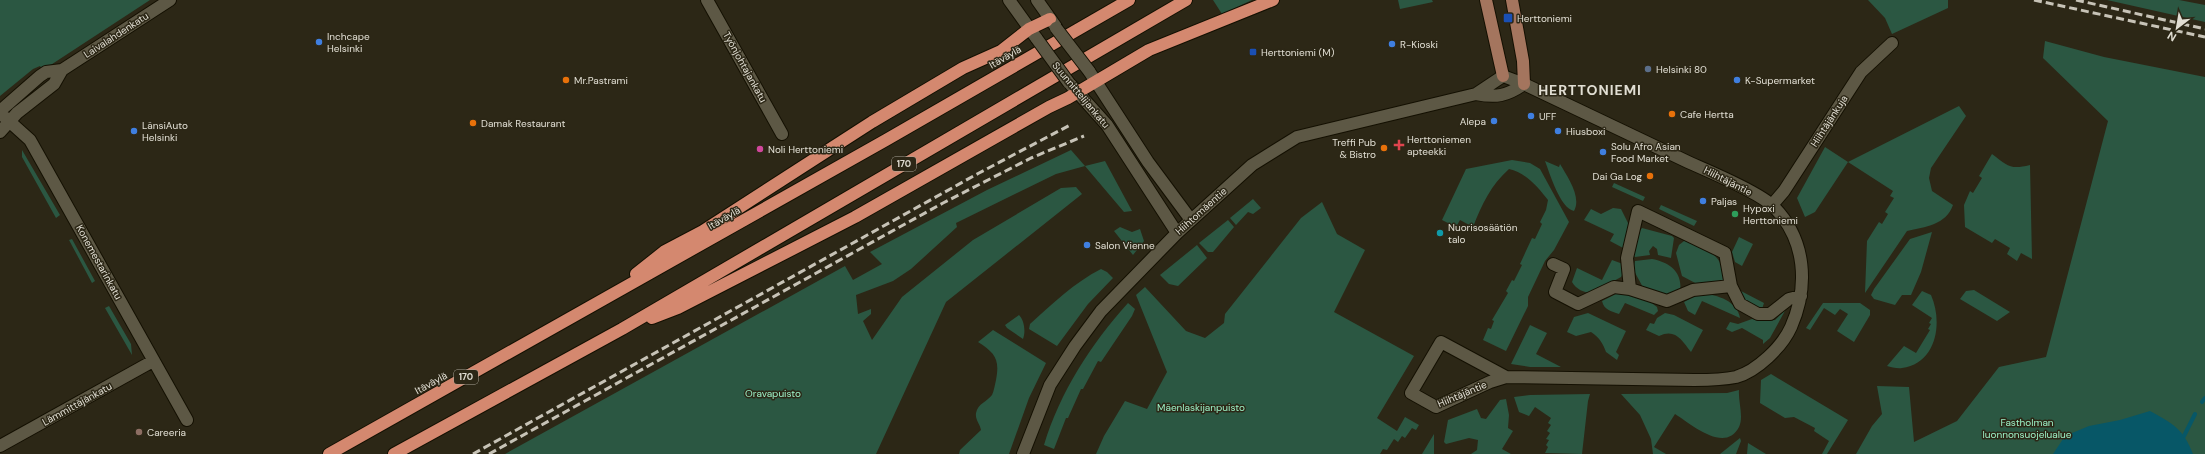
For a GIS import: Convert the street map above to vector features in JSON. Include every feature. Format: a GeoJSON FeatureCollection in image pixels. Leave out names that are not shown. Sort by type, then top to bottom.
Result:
{"type":"FeatureCollection","features":[{"type":"Feature","properties":{"kind":"highway","name":"Itäväylä"},"geometry":{"type":"LineString","coordinates":[[329,454],[783,198],[1129,0]]}},
{"type":"Feature","properties":{"kind":"highway","name":"170"},"geometry":{"type":"LineString","coordinates":[[394,454],[622,329],[1186,0]]}},
{"type":"Feature","properties":{"kind":"highway"},"geometry":{"type":"LineString","coordinates":[[622,329],[678,308],[855,217],[1078,92],[1092,76],[1149,50],[1273,0]]}},
{"type":"Feature","properties":{"kind":"highway"},"geometry":{"type":"LineString","coordinates":[[604,299],[665,251],[703,231],[898,106],[963,68],[1001,51],[1030,29],[1053,24]]}},
{"type":"Feature","properties":{"kind":"main road"},"geometry":{"type":"LineString","coordinates":[[1486,0],[1503,76]]}},
{"type":"Feature","properties":{"kind":"main road"},"geometry":{"type":"LineString","coordinates":[[1512,0],[1523,61],[1524,84]]}},
{"type":"Feature","properties":{"kind":"street","name":"Laivalahdenkatu"},"geometry":{"type":"LineString","coordinates":[[0,112],[32,81],[46,72],[62,70],[170,0]]}},
{"type":"Feature","properties":{"kind":"street","name":"Työnjohtajankatu"},"geometry":{"type":"LineString","coordinates":[[707,0],[782,134]]}},
{"type":"Feature","properties":{"kind":"street","name":"Suunnittelijankatu"},"geometry":{"type":"LineString","coordinates":[[1009,0],[1069,83],[1107,125],[1177,233]]}},
{"type":"Feature","properties":{"kind":"street","name":"Suunnittelijankatu"},"geometry":{"type":"LineString","coordinates":[[1036,0],[1092,76],[1148,162],[1191,220]]}},
{"type":"Feature","properties":{"kind":"street","name":"Hiihtäjänkuja"},"geometry":{"type":"LineString","coordinates":[[1772,205],[1786,187],[1861,72],[1892,43]]}},
{"type":"Feature","properties":{"kind":"street","name":"Laivalahdenkatu"},"geometry":{"type":"LineString","coordinates":[[0,132],[10,120],[54,84],[62,70]]}},
{"type":"Feature","properties":{"kind":"street","name":"Hiihtäjäntie"},"geometry":{"type":"LineString","coordinates":[[1503,76],[1524,84],[1719,176],[1772,205],[1788,226],[1801,255],[1803,273],[1801,296],[1790,329],[1777,348],[1762,362],[1737,376],[1719,379],[1694,380],[1506,377],[1490,382],[1436,408],[1411,393],[1441,342],[1506,377]]}},
{"type":"Feature","properties":{"kind":"street","name":"Hiihtomäentie"},"geometry":{"type":"LineString","coordinates":[[1023,454],[1050,385],[1075,346],[1121,288],[1177,233],[1252,165],[1297,137],[1476,94],[1503,76]]}},
{"type":"Feature","properties":{"kind":"street","name":"Hiihtomäentie"},"geometry":{"type":"LineString","coordinates":[[1476,94],[1492,97],[1499,96],[1514,91],[1524,84]]}},
{"type":"Feature","properties":{"kind":"street","name":"Konemestarinkatu"},"geometry":{"type":"LineString","coordinates":[[0,112],[24,133],[35,147],[187,420]]}},
{"type":"Feature","properties":{"kind":"street"},"geometry":{"type":"LineString","coordinates":[[1630,289],[1627,258],[1638,211],[1725,254],[1731,286],[1740,304],[1758,314],[1770,314],[1790,300],[1801,296]]}},
{"type":"Feature","properties":{"kind":"street"},"geometry":{"type":"LineString","coordinates":[[1553,264],[1564,269],[1555,292],[1578,304],[1614,287],[1630,289],[1667,301],[1693,290],[1731,286]]}},
{"type":"Feature","properties":{"kind":"street","name":"Lämmittäjänkatu"},"geometry":{"type":"LineString","coordinates":[[0,446],[153,361]]}},
{"type":"Feature","properties":{"kind":"green space"},"geometry":{"type":"Polygon","coordinates":[[[0,0],[150,0],[43,70],[40,66],[33,69],[0,96],[0,0]]]}},
{"type":"Feature","properties":{"kind":"green space"},"geometry":{"type":"Polygon","coordinates":[[[1213,0],[1252,0],[1222,14],[1213,0]]]}},
{"type":"Feature","properties":{"kind":"green space"},"geometry":{"type":"Polygon","coordinates":[[[1398,0],[1432,0],[1433,2],[1400,9],[1398,0]]]}},
{"type":"Feature","properties":{"kind":"green space"},"geometry":{"type":"Polygon","coordinates":[[[1868,0],[1948,0],[1948,8],[1892,34],[1885,18],[1868,0]]]}},
{"type":"Feature","properties":{"kind":"green space"},"geometry":{"type":"Polygon","coordinates":[[[2107,0],[2179,0],[2205,5],[2205,22],[2107,0]]]}},
{"type":"Feature","properties":{"kind":"green space","name":"Fastholman luonnonsuojelualue"},"geometry":{"type":"Polygon","coordinates":[[[2045,41],[2104,57],[2205,77],[2205,454],[1856,454],[1872,426],[1882,414],[1877,386],[1909,387],[1914,442],[1957,421],[1999,367],[2046,357],[2108,121],[2043,58],[2045,41]]]}},
{"type":"Feature","properties":{"kind":"green space"},"geometry":{"type":"Polygon","coordinates":[[[1959,106],[1966,116],[1931,168],[1929,178],[1932,191],[1953,205],[1950,212],[1934,224],[1907,231],[1865,293],[1867,241],[1879,222],[1882,224],[1888,214],[1885,212],[1894,198],[1890,196],[1893,191],[1848,162],[1959,106]]]}},
{"type":"Feature","properties":{"kind":"green space"},"geometry":{"type":"Polygon","coordinates":[[[1825,147],[1848,162],[1815,212],[1805,217],[1797,198],[1825,147]]]}},
{"type":"Feature","properties":{"kind":"green space"},"geometry":{"type":"Polygon","coordinates":[[[22,150],[60,215],[56,218],[22,157],[22,150]]]}},
{"type":"Feature","properties":{"kind":"green space","name":"Oravapuisto"},"geometry":{"type":"Polygon","coordinates":[[[1071,150],[1085,166],[1056,174],[956,223],[957,227],[911,269],[893,281],[856,295],[858,314],[871,309],[871,314],[863,321],[872,340],[902,297],[973,240],[1061,188],[1076,187],[1082,194],[946,302],[876,454],[505,454],[845,266],[853,280],[882,264],[870,252],[987,190],[1071,150]]]}},
{"type":"Feature","properties":{"kind":"green space"},"geometry":{"type":"Polygon","coordinates":[[[1992,154],[2013,167],[2030,165],[2032,259],[2021,253],[2017,261],[2007,254],[2010,248],[1995,239],[1992,243],[1965,227],[1964,205],[1970,191],[1973,193],[1982,178],[1979,176],[1992,154]]]}},
{"type":"Feature","properties":{"kind":"green space"},"geometry":{"type":"Polygon","coordinates":[[[1512,160],[1530,163],[1540,169],[1569,222],[1554,250],[1545,261],[1528,297],[1528,306],[1506,351],[1483,340],[1488,328],[1491,329],[1494,321],[1492,320],[1508,293],[1506,291],[1512,280],[1514,281],[1522,265],[1520,264],[1532,238],[1535,239],[1542,224],[1540,222],[1546,210],[1548,200],[1526,177],[1509,169],[1492,188],[1473,227],[1460,220],[1456,227],[1442,220],[1466,169],[1512,160]]]}},
{"type":"Feature","properties":{"kind":"green space"},"geometry":{"type":"Polygon","coordinates":[[[1105,161],[1132,211],[1124,212],[1085,166],[1105,161]]]}},
{"type":"Feature","properties":{"kind":"green space"},"geometry":{"type":"Polygon","coordinates":[[[1545,161],[1559,167],[1560,164],[1566,174],[1575,193],[1576,205],[1574,211],[1569,209],[1564,204],[1545,161]]]}},
{"type":"Feature","properties":{"kind":"green space"},"geometry":{"type":"Polygon","coordinates":[[[1614,183],[1645,197],[1643,201],[1612,187],[1614,183]]]}},
{"type":"Feature","properties":{"kind":"green space"},"geometry":{"type":"Polygon","coordinates":[[[1253,199],[1261,208],[1253,214],[1248,212],[1236,225],[1230,218],[1253,199]]]}},
{"type":"Feature","properties":{"kind":"green space","name":"Mäenlaskijanpuisto"},"geometry":{"type":"Polygon","coordinates":[[[1322,202],[1337,234],[1365,250],[1334,312],[1414,356],[1377,418],[1397,431],[1405,417],[1419,425],[1416,430],[1412,428],[1405,438],[1402,436],[1398,442],[1394,439],[1387,450],[1383,449],[1380,454],[1096,454],[1104,436],[1125,401],[1147,409],[1167,372],[1136,295],[1145,287],[1186,331],[1205,338],[1224,323],[1225,314],[1301,218],[1322,202]]]}},
{"type":"Feature","properties":{"kind":"green space"},"geometry":{"type":"Polygon","coordinates":[[[1661,205],[1697,221],[1694,226],[1659,209],[1661,205]]]}},
{"type":"Feature","properties":{"kind":"green space"},"geometry":{"type":"Polygon","coordinates":[[[1613,208],[1621,209],[1629,225],[1625,249],[1610,241],[1614,234],[1584,220],[1591,209],[1601,214],[1613,208]]]}},
{"type":"Feature","properties":{"kind":"green space"},"geometry":{"type":"Polygon","coordinates":[[[1228,220],[1234,227],[1213,252],[1208,252],[1199,243],[1228,220]]]}},
{"type":"Feature","properties":{"kind":"green space"},"geometry":{"type":"Polygon","coordinates":[[[1120,227],[1132,232],[1140,229],[1144,241],[1133,255],[1114,231],[1120,227]]]}},
{"type":"Feature","properties":{"kind":"green space"},"geometry":{"type":"Polygon","coordinates":[[[1642,228],[1672,236],[1674,238],[1671,258],[1658,255],[1657,249],[1653,246],[1649,251],[1650,255],[1635,257],[1632,254],[1638,233],[1642,228]]]}},
{"type":"Feature","properties":{"kind":"green space"},"geometry":{"type":"Polygon","coordinates":[[[1932,232],[1921,272],[1911,295],[1902,295],[1895,305],[1874,299],[1871,295],[1874,289],[1910,239],[1932,232]]]}},
{"type":"Feature","properties":{"kind":"green space"},"geometry":{"type":"Polygon","coordinates":[[[1739,237],[1753,244],[1742,266],[1735,262],[1732,252],[1739,237]]]}},
{"type":"Feature","properties":{"kind":"green space"},"geometry":{"type":"Polygon","coordinates":[[[72,239],[95,281],[92,283],[69,240],[72,239]]]}},
{"type":"Feature","properties":{"kind":"green space"},"geometry":{"type":"Polygon","coordinates":[[[1684,241],[1698,245],[1716,256],[1721,264],[1726,280],[1724,282],[1699,285],[1682,276],[1676,253],[1679,245],[1684,241]]]}},
{"type":"Feature","properties":{"kind":"green space"},"geometry":{"type":"Polygon","coordinates":[[[1197,245],[1207,258],[1178,286],[1169,284],[1160,275],[1197,245]]]}},
{"type":"Feature","properties":{"kind":"green space"},"geometry":{"type":"Polygon","coordinates":[[[1652,259],[1669,265],[1674,269],[1679,278],[1680,291],[1665,296],[1645,291],[1633,269],[1635,261],[1652,259]]]}},
{"type":"Feature","properties":{"kind":"green space"},"geometry":{"type":"Polygon","coordinates":[[[1612,260],[1623,264],[1624,272],[1621,277],[1592,293],[1580,290],[1572,282],[1577,268],[1602,280],[1612,260]]]}},
{"type":"Feature","properties":{"kind":"green space"},"geometry":{"type":"Polygon","coordinates":[[[1101,269],[1113,278],[1088,304],[1057,346],[1029,329],[1030,324],[1064,294],[1082,280],[1101,269]]]}},
{"type":"Feature","properties":{"kind":"green space"},"geometry":{"type":"Polygon","coordinates":[[[1739,290],[1764,303],[1762,309],[1754,307],[1748,303],[1739,290]]]}},
{"type":"Feature","properties":{"kind":"green space"},"geometry":{"type":"Polygon","coordinates":[[[1974,290],[2010,312],[1997,321],[1960,299],[1966,291],[1974,290]]]}},
{"type":"Feature","properties":{"kind":"green space"},"geometry":{"type":"Polygon","coordinates":[[[1922,291],[1931,295],[1935,306],[1936,329],[1930,350],[1914,365],[1900,368],[1887,366],[1904,346],[1916,353],[1930,330],[1928,329],[1931,324],[1929,323],[1932,318],[1912,305],[1922,291]]]}},
{"type":"Feature","properties":{"kind":"green space"},"geometry":{"type":"Polygon","coordinates":[[[1616,294],[1633,295],[1643,299],[1657,307],[1658,311],[1654,315],[1625,303],[1619,314],[1611,311],[1604,306],[1602,301],[1616,294]]]}},
{"type":"Feature","properties":{"kind":"green space"},"geometry":{"type":"Polygon","coordinates":[[[1699,294],[1712,295],[1725,299],[1735,307],[1740,318],[1702,301],[1695,315],[1688,311],[1684,302],[1699,294]]]}},
{"type":"Feature","properties":{"kind":"green space"},"geometry":{"type":"Polygon","coordinates":[[[1128,303],[1135,309],[1132,316],[1101,362],[1098,361],[1083,389],[1081,389],[1068,418],[1066,418],[1054,449],[1044,445],[1059,406],[1078,370],[1089,352],[1128,303]]]}},
{"type":"Feature","properties":{"kind":"green space"},"geometry":{"type":"Polygon","coordinates":[[[1823,303],[1860,303],[1870,310],[1870,315],[1854,342],[1837,331],[1848,314],[1840,309],[1835,315],[1824,308],[1810,330],[1806,328],[1823,303]]]}},
{"type":"Feature","properties":{"kind":"green space"},"geometry":{"type":"Polygon","coordinates":[[[109,306],[131,344],[132,355],[105,308],[109,306]]]}},
{"type":"Feature","properties":{"kind":"green space"},"geometry":{"type":"Polygon","coordinates":[[[1786,309],[1770,338],[1763,344],[1763,340],[1742,328],[1732,332],[1726,329],[1730,322],[1738,324],[1752,319],[1762,321],[1775,320],[1786,309]]]}},
{"type":"Feature","properties":{"kind":"green space"},"geometry":{"type":"Polygon","coordinates":[[[1588,313],[1626,331],[1616,352],[1619,355],[1617,360],[1606,352],[1601,341],[1591,332],[1576,336],[1567,332],[1574,317],[1588,313]]]}},
{"type":"Feature","properties":{"kind":"green space"},"geometry":{"type":"Polygon","coordinates":[[[1665,313],[1674,315],[1703,330],[1691,352],[1678,336],[1674,334],[1669,333],[1659,336],[1646,330],[1650,323],[1654,324],[1657,318],[1665,313]]]}},
{"type":"Feature","properties":{"kind":"green space"},"geometry":{"type":"Polygon","coordinates":[[[1019,315],[1024,326],[1023,339],[1005,325],[1019,315]]]}},
{"type":"Feature","properties":{"kind":"green space"},"geometry":{"type":"Polygon","coordinates":[[[1530,325],[1547,333],[1536,354],[1561,367],[1530,367],[1511,364],[1530,325]]]}},
{"type":"Feature","properties":{"kind":"green space"},"geometry":{"type":"Polygon","coordinates":[[[993,330],[1046,363],[1029,398],[1009,454],[959,454],[960,450],[981,430],[976,418],[976,413],[979,407],[992,395],[994,390],[997,362],[992,353],[978,342],[993,330]]]}},
{"type":"Feature","properties":{"kind":"green space"},"geometry":{"type":"Polygon","coordinates":[[[1771,374],[1848,420],[1827,454],[1822,454],[1829,441],[1814,431],[1815,428],[1794,417],[1785,418],[1760,403],[1761,380],[1771,374]]]}},
{"type":"Feature","properties":{"kind":"green space"},"geometry":{"type":"Polygon","coordinates":[[[1739,390],[1741,419],[1739,427],[1733,435],[1725,438],[1708,434],[1699,430],[1675,414],[1654,447],[1666,454],[1653,454],[1651,439],[1640,415],[1621,394],[1727,393],[1739,390]]]}},
{"type":"Feature","properties":{"kind":"green space"},"geometry":{"type":"Polygon","coordinates":[[[1590,394],[1582,454],[1545,453],[1548,447],[1546,445],[1549,440],[1546,439],[1550,433],[1547,431],[1551,425],[1548,423],[1551,418],[1535,407],[1529,416],[1519,412],[1514,397],[1530,395],[1590,394]]]}},
{"type":"Feature","properties":{"kind":"green space"},"geometry":{"type":"Polygon","coordinates":[[[1506,399],[1509,415],[1508,428],[1513,431],[1502,449],[1511,454],[1471,454],[1477,450],[1478,440],[1469,438],[1446,444],[1444,442],[1448,420],[1477,409],[1481,418],[1486,419],[1500,400],[1506,399]]]}},
{"type":"Feature","properties":{"kind":"green space"},"geometry":{"type":"Polygon","coordinates":[[[1434,434],[1434,454],[1422,454],[1434,434]]]}},
{"type":"Feature","properties":{"kind":"green space"},"geometry":{"type":"Polygon","coordinates":[[[1740,438],[1741,441],[1736,454],[1720,454],[1740,438]]]}},
{"type":"Feature","properties":{"kind":"green space"},"geometry":{"type":"Polygon","coordinates":[[[1748,443],[1766,454],[1747,454],[1748,443]]]}},
{"type":"Feature","properties":{"kind":"water"},"geometry":{"type":"Polygon","coordinates":[[[2150,411],[2171,423],[2181,432],[2193,454],[2053,454],[2065,436],[2089,426],[2120,420],[2150,411]]]}},
{"type":"Feature","properties":{"kind":"waterway"},"geometry":{"type":"LineString","coordinates":[[2202,402],[2205,398]]}},
{"type":"Feature","properties":{"kind":"waterway"},"geometry":{"type":"LineString","coordinates":[[2184,436],[2195,414]]}},
{"type":"Feature","properties":{"kind":"railway"},"geometry":{"type":"LineString","coordinates":[[2034,0],[2205,37]]}},
{"type":"Feature","properties":{"kind":"railway"},"geometry":{"type":"LineString","coordinates":[[2076,0],[2205,29]]}},
{"type":"Feature","properties":{"kind":"railway"},"geometry":{"type":"LineString","coordinates":[[473,454],[979,173],[1072,124]]}},
{"type":"Feature","properties":{"kind":"railway"},"geometry":{"type":"LineString","coordinates":[[489,454],[943,203],[1031,158],[1084,136]]}},
{"type":"Feature","properties":{"kind":"place","name":"Herttoniemi"},"geometry":{"type":"Point","coordinates":[1508,18]}},
{"type":"Feature","properties":{"kind":"place","name":"Inchcape Helsinki"},"geometry":{"type":"Point","coordinates":[319,42]}},
{"type":"Feature","properties":{"kind":"place","name":"R-Kioski"},"geometry":{"type":"Point","coordinates":[1392,44]}},
{"type":"Feature","properties":{"kind":"place","name":"Herttoniemi (M)"},"geometry":{"type":"Point","coordinates":[1253,52]}},
{"type":"Feature","properties":{"kind":"place","name":"Helsinki 80"},"geometry":{"type":"Point","coordinates":[1648,69]}},
{"type":"Feature","properties":{"kind":"place","name":"Mr.Pastrami"},"geometry":{"type":"Point","coordinates":[566,80]}},
{"type":"Feature","properties":{"kind":"place","name":"K-Supermarket"},"geometry":{"type":"Point","coordinates":[1737,80]}},
{"type":"Feature","properties":{"kind":"place","name":"Cafe Hertta"},"geometry":{"type":"Point","coordinates":[1672,114]}},
{"type":"Feature","properties":{"kind":"place","name":"UFF"},"geometry":{"type":"Point","coordinates":[1531,116]}},
{"type":"Feature","properties":{"kind":"place","name":"Alepa"},"geometry":{"type":"Point","coordinates":[1494,121]}},
{"type":"Feature","properties":{"kind":"place","name":"Damak Restaurant"},"geometry":{"type":"Point","coordinates":[473,123]}},
{"type":"Feature","properties":{"kind":"place","name":"LänsiAuto Helsinki"},"geometry":{"type":"Point","coordinates":[134,131]}},
{"type":"Feature","properties":{"kind":"place","name":"Hiusboxi"},"geometry":{"type":"Point","coordinates":[1558,131]}},
{"type":"Feature","properties":{"kind":"place","name":"Herttoniemen apteekki"},"geometry":{"type":"Point","coordinates":[1399,145]}},
{"type":"Feature","properties":{"kind":"place","name":"Treffi Pub & Bistro"},"geometry":{"type":"Point","coordinates":[1384,148]}},
{"type":"Feature","properties":{"kind":"place","name":"Noli Herttoniemi"},"geometry":{"type":"Point","coordinates":[760,149]}},
{"type":"Feature","properties":{"kind":"place","name":"Solu Afro Asian Food Market"},"geometry":{"type":"Point","coordinates":[1603,152]}},
{"type":"Feature","properties":{"kind":"place","name":"Dai Ga Log"},"geometry":{"type":"Point","coordinates":[1650,176]}},
{"type":"Feature","properties":{"kind":"place","name":"Paljas"},"geometry":{"type":"Point","coordinates":[1703,201]}},
{"type":"Feature","properties":{"kind":"place","name":"Hypoxi Herttoniemi"},"geometry":{"type":"Point","coordinates":[1735,214]}},
{"type":"Feature","properties":{"kind":"place","name":"Nuorisosäätiön talo"},"geometry":{"type":"Point","coordinates":[1440,233]}},
{"type":"Feature","properties":{"kind":"place","name":"Salon Vienne"},"geometry":{"type":"Point","coordinates":[1087,245]}},
{"type":"Feature","properties":{"kind":"place","name":"Careeria"},"geometry":{"type":"Point","coordinates":[139,432]}},
{"type":"Feature","properties":{"kind":"district","name":"HERTTONIEMI"},"geometry":{"type":"Point","coordinates":[1590,90]}}]}
